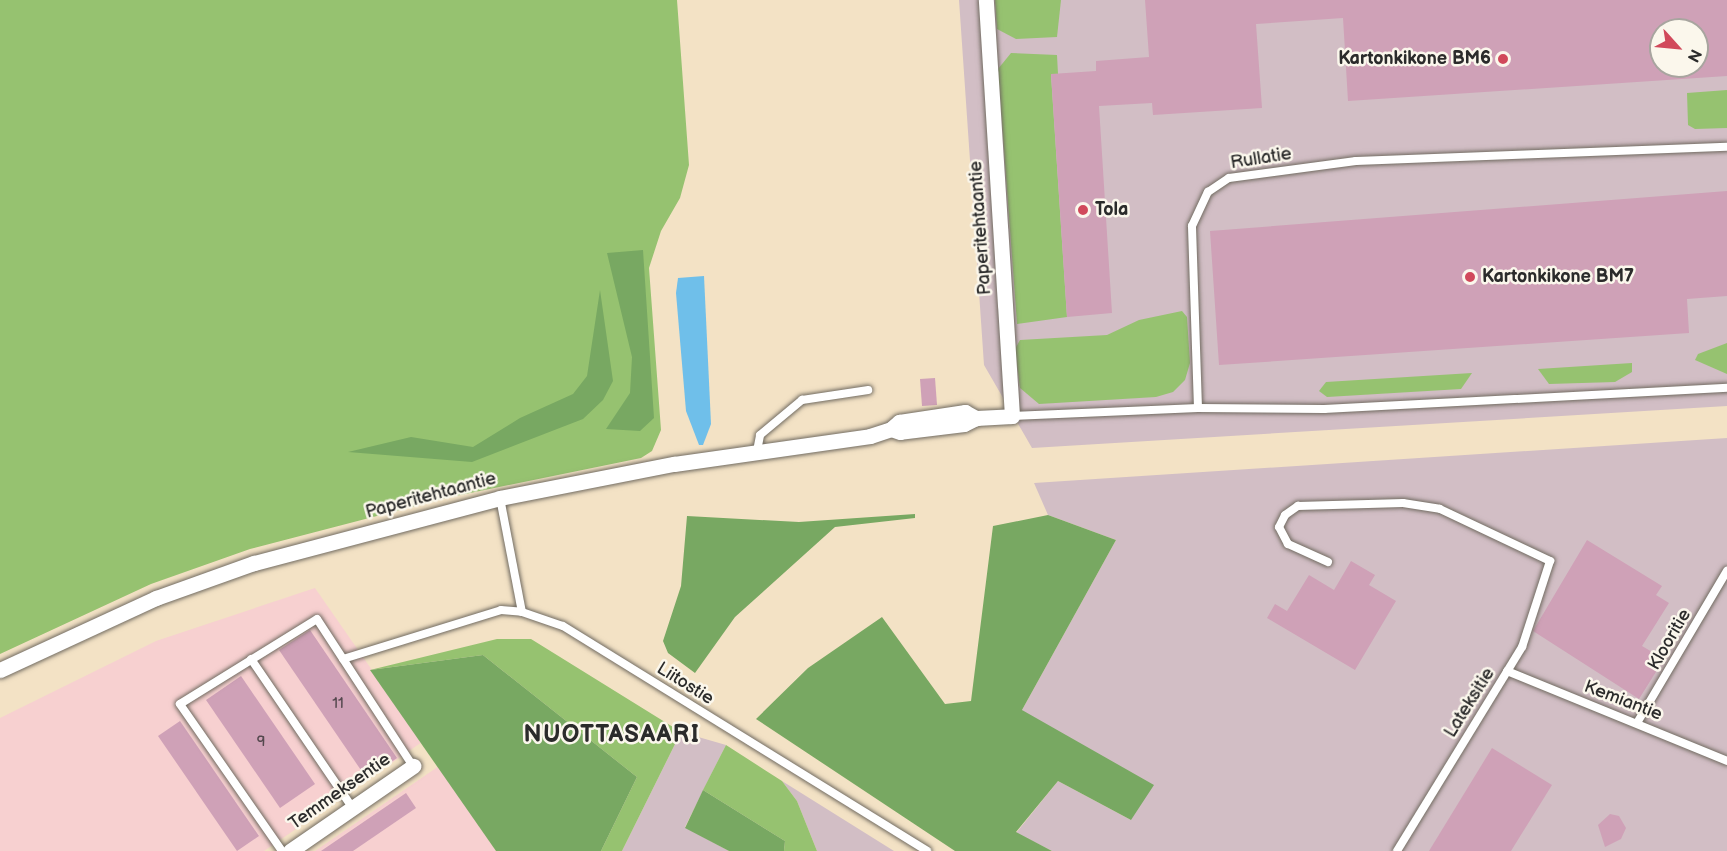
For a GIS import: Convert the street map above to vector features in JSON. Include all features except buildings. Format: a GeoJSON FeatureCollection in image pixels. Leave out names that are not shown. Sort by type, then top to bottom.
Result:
{"type":"FeatureCollection","features":[{"type":"Feature","properties":{"kind":"street","name":"Paperitehtaantie"},"geometry":{"type":"LineString","coordinates":[[0,670],[156,598],[254,562],[500,498],[757,451],[870,436],[891,429],[899,422],[965,412],[976,418],[1012,416],[986,0]]}},
{"type":"Feature","properties":{"kind":"street","name":"Temmeksentie"},"geometry":{"type":"LineString","coordinates":[[290,851],[413,766]]}},
{"type":"Feature","properties":{"kind":"lane","name":"Rullatie"},"geometry":{"type":"LineString","coordinates":[[1198,408],[1192,225],[1202,200],[1229,178],[1356,161],[1727,147]]}},
{"type":"Feature","properties":{"kind":"lane"},"geometry":{"type":"LineString","coordinates":[[1012,416],[1198,408],[1324,409],[1727,388]]}},
{"type":"Feature","properties":{"kind":"lane"},"geometry":{"type":"LineString","coordinates":[[757,451],[760,435],[802,400],[868,390]]}},
{"type":"Feature","properties":{"kind":"lane"},"geometry":{"type":"LineString","coordinates":[[343,659],[501,610],[522,612],[500,498]]}},
{"type":"Feature","properties":{"kind":"lane","name":"Lateksitie"},"geometry":{"type":"LineString","coordinates":[[1328,562],[1288,544],[1279,527],[1285,514],[1298,506],[1403,503],[1440,509],[1550,561],[1522,647],[1397,851]]}},
{"type":"Feature","properties":{"kind":"lane","name":"Klooritie"},"geometry":{"type":"LineString","coordinates":[[1637,723],[1727,571]]}},
{"type":"Feature","properties":{"kind":"lane","name":"Liitostie"},"geometry":{"type":"LineString","coordinates":[[522,612],[563,626],[927,851]]}},
{"type":"Feature","properties":{"kind":"lane"},"geometry":{"type":"LineString","coordinates":[[282,851],[180,704],[317,619],[413,766]]}},
{"type":"Feature","properties":{"kind":"lane"},"geometry":{"type":"LineString","coordinates":[[251,659],[352,807]]}},
{"type":"Feature","properties":{"kind":"lane","name":"Kemiantie"},"geometry":{"type":"LineString","coordinates":[[1507,671],[1727,761]]}},
{"type":"Feature","properties":{"kind":"shaded area"},"geometry":{"type":"Polygon","coordinates":[[[959,0],[1727,0],[1727,406],[1032,448],[984,365],[959,0]]]}},
{"type":"Feature","properties":{"kind":"shaded area"},"geometry":{"type":"Polygon","coordinates":[[[1727,438],[1727,851],[1052,851],[1016,833],[1058,781],[1131,820],[1022,710],[1116,540],[1048,515],[1034,483],[1727,438]]]}},
{"type":"Feature","properties":{"kind":"shaded area"},"geometry":{"type":"Polygon","coordinates":[[[315,588],[422,742],[264,851],[0,851],[0,718],[156,641],[315,588]]]}},
{"type":"Feature","properties":{"kind":"shaded area"},"geometry":{"type":"Polygon","coordinates":[[[681,732],[726,745],[685,827],[729,851],[622,851],[681,732]]]}},
{"type":"Feature","properties":{"kind":"shaded area"},"geometry":{"type":"Polygon","coordinates":[[[439,766],[496,851],[315,851],[439,766]]]}},
{"type":"Feature","properties":{"kind":"shaded area"},"geometry":{"type":"Polygon","coordinates":[[[782,781],[894,851],[817,851],[797,801],[782,781]]]}},
{"type":"Feature","properties":{"kind":"green space"},"geometry":{"type":"Polygon","coordinates":[[[0,0],[677,0],[689,165],[680,198],[661,231],[649,268],[661,430],[652,451],[641,458],[446,498],[250,549],[151,584],[0,654],[0,0]]]}},
{"type":"Feature","properties":{"kind":"green space"},"geometry":{"type":"Polygon","coordinates":[[[995,0],[1061,0],[1057,37],[1016,39],[997,29],[995,0]]]}},
{"type":"Feature","properties":{"kind":"green space"},"geometry":{"type":"Polygon","coordinates":[[[1011,53],[1057,55],[1058,74],[1051,75],[1067,317],[1017,324],[998,69],[1011,53]]]}},
{"type":"Feature","properties":{"kind":"green space"},"geometry":{"type":"Polygon","coordinates":[[[1727,90],[1727,128],[1695,129],[1688,125],[1687,93],[1727,90]]]}},
{"type":"Feature","properties":{"kind":"green space"},"geometry":{"type":"Polygon","coordinates":[[[643,250],[654,418],[640,431],[606,429],[630,393],[632,357],[607,253],[643,250]]]}},
{"type":"Feature","properties":{"kind":"green space"},"geometry":{"type":"Polygon","coordinates":[[[600,290],[613,381],[603,400],[583,419],[472,462],[348,452],[411,437],[473,447],[520,418],[573,394],[587,376],[600,290]]]}},
{"type":"Feature","properties":{"kind":"green space"},"geometry":{"type":"Polygon","coordinates":[[[1182,311],[1187,317],[1190,363],[1185,380],[1173,392],[1156,397],[1039,404],[1020,388],[1015,349],[1020,340],[1107,335],[1139,320],[1182,311]]]}},
{"type":"Feature","properties":{"kind":"green space"},"geometry":{"type":"Polygon","coordinates":[[[1727,343],[1727,374],[1695,360],[1698,354],[1727,343]]]}},
{"type":"Feature","properties":{"kind":"green space"},"geometry":{"type":"Polygon","coordinates":[[[1632,363],[1632,372],[1615,382],[1549,384],[1538,369],[1632,363]]]}},
{"type":"Feature","properties":{"kind":"green space"},"geometry":{"type":"Polygon","coordinates":[[[1472,373],[1461,389],[1327,397],[1319,391],[1326,382],[1472,373]]]}},
{"type":"Feature","properties":{"kind":"green space"},"geometry":{"type":"Polygon","coordinates":[[[915,514],[915,518],[835,527],[735,617],[695,673],[668,653],[663,641],[681,586],[687,516],[799,522],[915,514]]]}},
{"type":"Feature","properties":{"kind":"green space"},"geometry":{"type":"Polygon","coordinates":[[[1048,515],[1116,540],[1022,710],[1154,785],[1131,820],[1058,781],[1016,832],[1052,851],[955,851],[756,719],[808,668],[882,617],[945,704],[971,701],[993,526],[1048,515]]]}},
{"type":"Feature","properties":{"kind":"green space"},"geometry":{"type":"Polygon","coordinates":[[[497,639],[531,639],[681,732],[622,851],[601,851],[637,777],[483,655],[370,670],[497,639]]]}},
{"type":"Feature","properties":{"kind":"green space"},"geometry":{"type":"Polygon","coordinates":[[[483,655],[637,777],[601,851],[496,851],[370,670],[483,655]]]}},
{"type":"Feature","properties":{"kind":"green space"},"geometry":{"type":"Polygon","coordinates":[[[726,745],[782,781],[797,801],[817,851],[784,851],[785,841],[703,790],[726,745]]]}},
{"type":"Feature","properties":{"kind":"green space"},"geometry":{"type":"Polygon","coordinates":[[[703,790],[785,841],[784,851],[729,851],[685,828],[703,790]]]}},
{"type":"Feature","properties":{"kind":"water"},"geometry":{"type":"Polygon","coordinates":[[[704,276],[711,424],[703,445],[699,445],[686,411],[676,293],[678,278],[704,276]]]}},
{"type":"Feature","properties":{"kind":"place","name":"Kartonkikone BM6"},"geometry":{"type":"Point","coordinates":[1503,59]}},
{"type":"Feature","properties":{"kind":"place","name":"Tola"},"geometry":{"type":"Point","coordinates":[1083,210]}},
{"type":"Feature","properties":{"kind":"place","name":"Kartonkikone BM7"},"geometry":{"type":"Point","coordinates":[1470,277]}},
{"type":"Feature","properties":{"kind":"district","name":"NUOTTASAARI"},"geometry":{"type":"Point","coordinates":[612,735]}}]}
